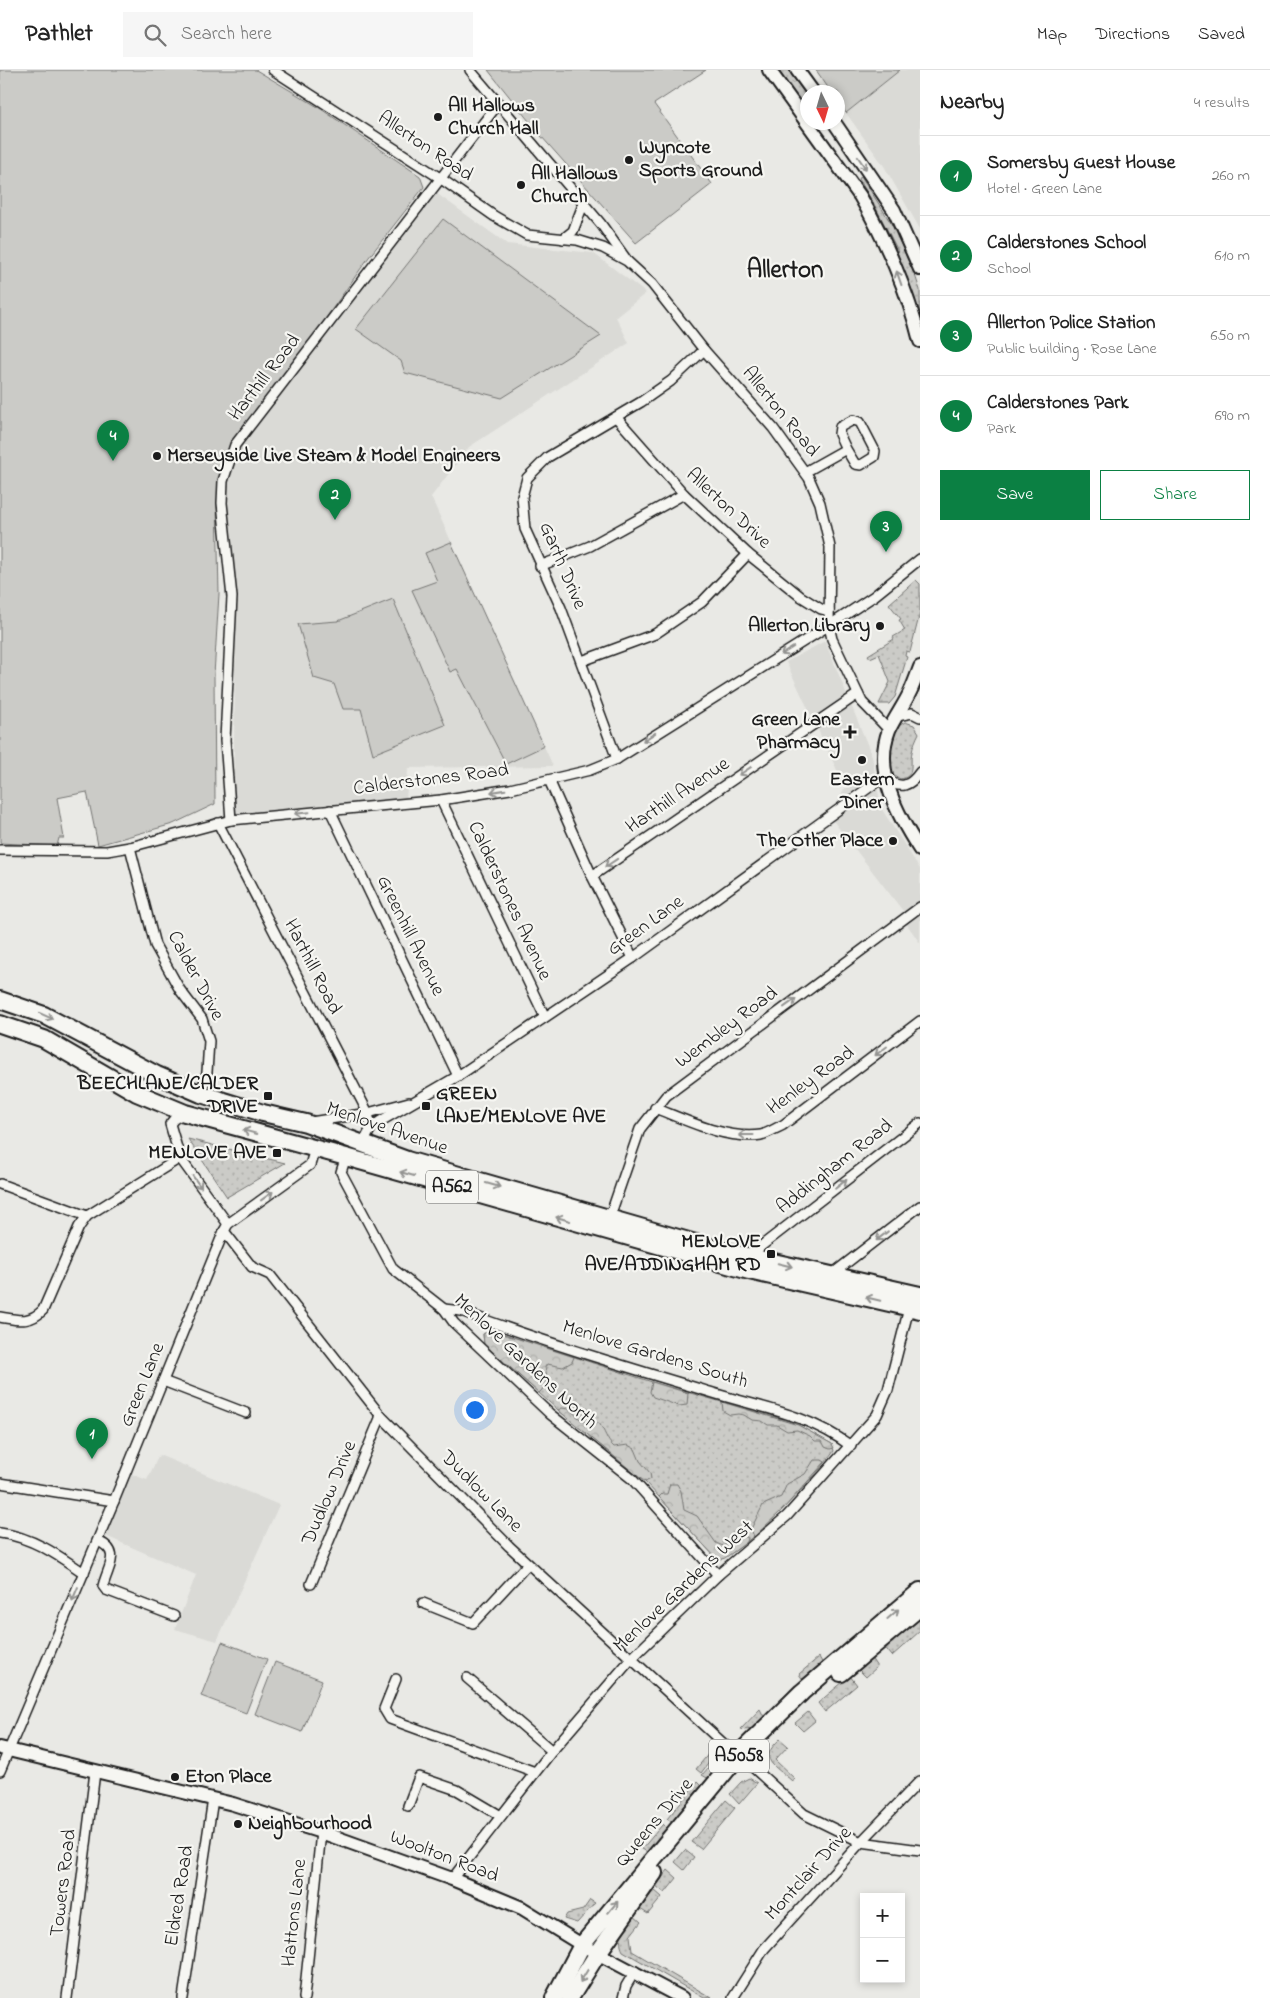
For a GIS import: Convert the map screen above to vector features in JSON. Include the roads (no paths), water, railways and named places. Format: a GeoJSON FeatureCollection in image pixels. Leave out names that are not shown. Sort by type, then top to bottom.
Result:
{"type":"FeatureCollection","features":[{"type":"Feature","properties":{"kind":"highway","name":"Menlove Avenue"},"geometry":{"type":"LineString","coordinates":[[0,1000],[44,1015],[158,1075],[201,1094],[263,1113],[302,1122],[407,1160],[609,1219],[747,1257],[830,1276],[917,1300]]}},
{"type":"Feature","properties":{"kind":"highway","name":"Menlove Avenue"},"geometry":{"type":"LineString","coordinates":[[0,1024],[44,1039],[137,1093],[185,1113],[291,1143],[346,1156],[749,1271],[917,1300]]}},
{"type":"Feature","properties":{"kind":"highway"},"geometry":{"type":"LineString","coordinates":[[291,1143],[302,1122]]}},
{"type":"Feature","properties":{"kind":"highway"},"geometry":{"type":"LineString","coordinates":[[346,1156],[363,1144]]}},
{"type":"Feature","properties":{"kind":"highway","name":"Queens Drive"},"geometry":{"type":"LineString","coordinates":[[554,1998],[582,1945],[802,1692],[920,1591]]}},
{"type":"Feature","properties":{"kind":"highway","name":"Queens Drive"},"geometry":{"type":"LineString","coordinates":[[570,1998],[598,1953],[666,1857],[742,1759],[802,1705],[920,1607]]}},
{"type":"Feature","properties":{"kind":"main road"},"geometry":{"type":"LineString","coordinates":[[769,70],[869,211],[895,268],[920,340]]}},
{"type":"Feature","properties":{"kind":"main road"},"geometry":{"type":"LineString","coordinates":[[798,70],[808,85]]}},
{"type":"Feature","properties":{"kind":"main road"},"geometry":{"type":"LineString","coordinates":[[839,130],[894,210],[920,269]]}},
{"type":"Feature","properties":{"kind":"main road"},"geometry":{"type":"LineString","coordinates":[[826,148],[844,137]]}},
{"type":"Feature","properties":{"kind":"main road"},"geometry":{"type":"LineString","coordinates":[[920,667],[911,690],[889,730],[884,763],[886,779],[896,805],[920,850]]}},
{"type":"Feature","properties":{"kind":"main road","name":"Woolton Road"},"geometry":{"type":"LineString","coordinates":[[5,1749],[233,1804],[321,1832],[452,1878],[522,1908],[582,1945],[635,1971],[682,1998]]}},
{"type":"Feature","properties":{"kind":"street","name":"Allerton Road"},"geometry":{"type":"LineString","coordinates":[[273,70],[440,178],[494,216],[527,235],[577,240],[603,248],[628,261],[652,284],[704,350],[773,428],[805,472],[820,503],[830,547],[829,626],[832,639],[862,702],[889,730]]}},
{"type":"Feature","properties":{"kind":"street"},"geometry":{"type":"LineString","coordinates":[[470,70],[601,224],[628,261]]}},
{"type":"Feature","properties":{"kind":"street","name":"Harthill Road"},"geometry":{"type":"LineString","coordinates":[[230,820],[226,740],[232,597],[222,503],[223,481],[235,445],[498,104]]}},
{"type":"Feature","properties":{"kind":"street"},"geometry":{"type":"LineString","coordinates":[[563,239],[574,231],[583,204]]}},
{"type":"Feature","properties":{"kind":"street","name":"Garth Drive"},"geometry":{"type":"LineString","coordinates":[[617,758],[561,608],[540,566],[525,529],[522,497],[527,478],[548,457],[641,402],[671,381],[704,350]]}},
{"type":"Feature","properties":{"kind":"street","name":"Allerton Drive"},"geometry":{"type":"LineString","coordinates":[[616,417],[684,494],[748,554],[800,596],[821,609],[829,611]]}},
{"type":"Feature","properties":{"kind":"street"},"geometry":{"type":"LineString","coordinates":[[853,420],[860,422],[875,451],[874,457],[861,465],[855,464],[846,449],[839,434],[840,427],[853,420]]}},
{"type":"Feature","properties":{"kind":"street"},"geometry":{"type":"LineString","coordinates":[[805,472],[846,449]]}},
{"type":"Feature","properties":{"kind":"street"},"geometry":{"type":"LineString","coordinates":[[540,566],[590,546],[684,494]]}},
{"type":"Feature","properties":{"kind":"street"},"geometry":{"type":"LineString","coordinates":[[582,661],[655,634],[702,602],[748,554]]}},
{"type":"Feature","properties":{"kind":"street","name":"Calderstones Road"},"geometry":{"type":"LineString","coordinates":[[0,850],[108,851],[130,847],[230,820],[441,800],[510,789],[590,770],[617,758],[829,626],[874,596],[918,561]]}},
{"type":"Feature","properties":{"kind":"street","name":"Harthill Avenue"},"geometry":{"type":"LineString","coordinates":[[592,876],[858,694]]}},
{"type":"Feature","properties":{"kind":"street"},"geometry":{"type":"LineString","coordinates":[[897,716],[912,713],[920,717]]}},
{"type":"Feature","properties":{"kind":"street"},"geometry":{"type":"LineString","coordinates":[[886,779],[894,785],[905,785],[914,780],[920,772]]}},
{"type":"Feature","properties":{"kind":"street","name":"Green Lane"},"geometry":{"type":"LineString","coordinates":[[371,1128],[458,1076],[633,958],[851,800],[878,781],[886,779]]}},
{"type":"Feature","properties":{"kind":"street"},"geometry":{"type":"LineString","coordinates":[[549,780],[592,876],[633,958]]}},
{"type":"Feature","properties":{"kind":"street","name":"Calderstones Avenue"},"geometry":{"type":"LineString","coordinates":[[441,800],[544,1017]]}},
{"type":"Feature","properties":{"kind":"street","name":"Greenhill Avenue"},"geometry":{"type":"LineString","coordinates":[[330,810],[458,1076]]}},
{"type":"Feature","properties":{"kind":"street","name":"Harthill Road"},"geometry":{"type":"LineString","coordinates":[[218,823],[368,1113],[371,1128]]}},
{"type":"Feature","properties":{"kind":"street","name":"Calder Drive"},"geometry":{"type":"LineString","coordinates":[[130,847],[155,945],[180,990],[202,1019],[209,1041],[207,1072],[201,1094]]}},
{"type":"Feature","properties":{"kind":"street","name":"Wembley Road"},"geometry":{"type":"LineString","coordinates":[[609,1219],[640,1129],[666,1096],[920,907]]}},
{"type":"Feature","properties":{"kind":"street","name":"Henley Road"},"geometry":{"type":"LineString","coordinates":[[655,1108],[712,1129],[742,1136],[764,1134],[783,1125],[920,1022]]}},
{"type":"Feature","properties":{"kind":"street","name":"Green Lane"},"geometry":{"type":"LineString","coordinates":[[302,1122],[368,1113],[424,1098]]}},
{"type":"Feature","properties":{"kind":"street","name":"Dudlow Lane"},"geometry":{"type":"LineString","coordinates":[[185,1113],[174,1119],[170,1124],[180,1158],[252,1267],[270,1275],[381,1416],[528,1564],[630,1659],[804,1814],[861,1842],[920,1850]]}},
{"type":"Feature","properties":{"kind":"street","name":"Addingham Road"},"geometry":{"type":"LineString","coordinates":[[747,1257],[920,1123]]}},
{"type":"Feature","properties":{"kind":"street"},"geometry":{"type":"LineString","coordinates":[[363,1144],[371,1128]]}},
{"type":"Feature","properties":{"kind":"street"},"geometry":{"type":"LineString","coordinates":[[226,1228],[310,1165],[314,1149]]}},
{"type":"Feature","properties":{"kind":"street","name":"Menlove Gardens North"},"geometry":{"type":"LineString","coordinates":[[346,1156],[341,1172],[393,1269],[444,1309],[454,1323],[550,1414],[632,1479],[718,1575]]}},
{"type":"Feature","properties":{"kind":"street"},"geometry":{"type":"LineString","coordinates":[[0,1317],[20,1320],[35,1318],[43,1310],[79,1227],[88,1216],[180,1158]]}},
{"type":"Feature","properties":{"kind":"street"},"geometry":{"type":"LineString","coordinates":[[0,1184],[88,1216]]}},
{"type":"Feature","properties":{"kind":"street"},"geometry":{"type":"LineString","coordinates":[[830,1276],[920,1206]]}},
{"type":"Feature","properties":{"kind":"street","name":"Green Lane"},"geometry":{"type":"LineString","coordinates":[[0,1771],[5,1749],[98,1541],[226,1228]]}},
{"type":"Feature","properties":{"kind":"street","name":"Menlove Gardens West"},"geometry":{"type":"LineString","coordinates":[[452,1878],[534,1772],[630,1659],[718,1575],[787,1516],[877,1415],[888,1390],[917,1300]]}},
{"type":"Feature","properties":{"kind":"street","name":"Menlove Gardens South"},"geometry":{"type":"LineString","coordinates":[[444,1309],[462,1311],[650,1374],[718,1395],[789,1413],[838,1437],[851,1446]]}},
{"type":"Feature","properties":{"kind":"street"},"geometry":{"type":"LineString","coordinates":[[164,1381],[246,1413]]}},
{"type":"Feature","properties":{"kind":"street","name":"Dudlow Drive"},"geometry":{"type":"LineString","coordinates":[[311,1584],[381,1416]]}},
{"type":"Feature","properties":{"kind":"street"},"geometry":{"type":"LineString","coordinates":[[0,1482],[114,1501]]}},
{"type":"Feature","properties":{"kind":"street"},"geometry":{"type":"LineString","coordinates":[[0,1533],[12,1534],[49,1548],[84,1573]]}},
{"type":"Feature","properties":{"kind":"street"},"geometry":{"type":"LineString","coordinates":[[98,1541],[107,1545],[112,1551],[112,1558],[103,1586],[106,1590],[174,1616]]}},
{"type":"Feature","properties":{"kind":"street"},"geometry":{"type":"LineString","coordinates":[[423,1603],[473,1623],[528,1564]]}},
{"type":"Feature","properties":{"kind":"street"},"geometry":{"type":"LineString","coordinates":[[467,1678],[552,1751]]}},
{"type":"Feature","properties":{"kind":"street"},"geometry":{"type":"LineString","coordinates":[[396,1679],[384,1709],[390,1719],[534,1772]]}},
{"type":"Feature","properties":{"kind":"street","name":"Towers Road"},"geometry":{"type":"LineString","coordinates":[[67,1998],[95,1772]]}},
{"type":"Feature","properties":{"kind":"street"},"geometry":{"type":"LineString","coordinates":[[408,1806],[419,1778],[457,1790],[501,1816]]}},
{"type":"Feature","properties":{"kind":"street","name":"Montclair Drive"},"geometry":{"type":"LineString","coordinates":[[733,1998],[764,1949],[861,1842],[920,1781]]}},
{"type":"Feature","properties":{"kind":"street","name":"Eldred Road"},"geometry":{"type":"LineString","coordinates":[[183,1998],[213,1799]]}},
{"type":"Feature","properties":{"kind":"street","name":"Hattons Lane"},"geometry":{"type":"LineString","coordinates":[[304,1998],[321,1832]]}},
{"type":"Feature","properties":{"kind":"street"},"geometry":{"type":"LineString","coordinates":[[622,1998],[626,1986],[635,1971]]}},
{"type":"Feature","properties":{"kind":"place","name":"All Hallows Church Hall"},"geometry":{"type":"Point","coordinates":[438,117]}},
{"type":"Feature","properties":{"kind":"place","name":"Wyncote Sports Ground"},"geometry":{"type":"Point","coordinates":[629,160]}},
{"type":"Feature","properties":{"kind":"place","name":"All Hallows Church"},"geometry":{"type":"Point","coordinates":[521,185]}},
{"type":"Feature","properties":{"kind":"place","name":"Merseyside Live Steam & Model Engineers"},"geometry":{"type":"Point","coordinates":[157,456]}},
{"type":"Feature","properties":{"kind":"place","name":"Calderstones Park"},"geometry":{"type":"Point","coordinates":[113,461]}},
{"type":"Feature","properties":{"kind":"place","name":"Calderstones School"},"geometry":{"type":"Point","coordinates":[335,520]}},
{"type":"Feature","properties":{"kind":"place","name":"Allerton Police Station"},"geometry":{"type":"Point","coordinates":[886,552]}},
{"type":"Feature","properties":{"kind":"place","name":"Allerton Library"},"geometry":{"type":"Point","coordinates":[880,626]}},
{"type":"Feature","properties":{"kind":"place","name":"Green Lane Pharmacy"},"geometry":{"type":"Point","coordinates":[850,732]}},
{"type":"Feature","properties":{"kind":"place","name":"Eastern Diner"},"geometry":{"type":"Point","coordinates":[862,760]}},
{"type":"Feature","properties":{"kind":"place","name":"The Other Place"},"geometry":{"type":"Point","coordinates":[893,841]}},
{"type":"Feature","properties":{"kind":"place","name":"BEECHLANE/CALDER DRIVE"},"geometry":{"type":"Point","coordinates":[268,1096]}},
{"type":"Feature","properties":{"kind":"place","name":"GREEN LANE/MENLOVE AVE"},"geometry":{"type":"Point","coordinates":[426,1106]}},
{"type":"Feature","properties":{"kind":"place","name":"MENLOVE AVE"},"geometry":{"type":"Point","coordinates":[277,1153]}},
{"type":"Feature","properties":{"kind":"place","name":"MENLOVE AVE/ADDINGHAM RD"},"geometry":{"type":"Point","coordinates":[771,1254]}},
{"type":"Feature","properties":{"kind":"place","name":"Somersby Guest House"},"geometry":{"type":"Point","coordinates":[92,1459]}},
{"type":"Feature","properties":{"kind":"place","name":"Eton Place"},"geometry":{"type":"Point","coordinates":[175,1777]}},
{"type":"Feature","properties":{"kind":"place","name":"Neighbourhood"},"geometry":{"type":"Point","coordinates":[238,1824]}},
{"type":"Feature","properties":{"kind":"district","name":"Allerton"},"geometry":{"type":"Point","coordinates":[785,271]}}]}
